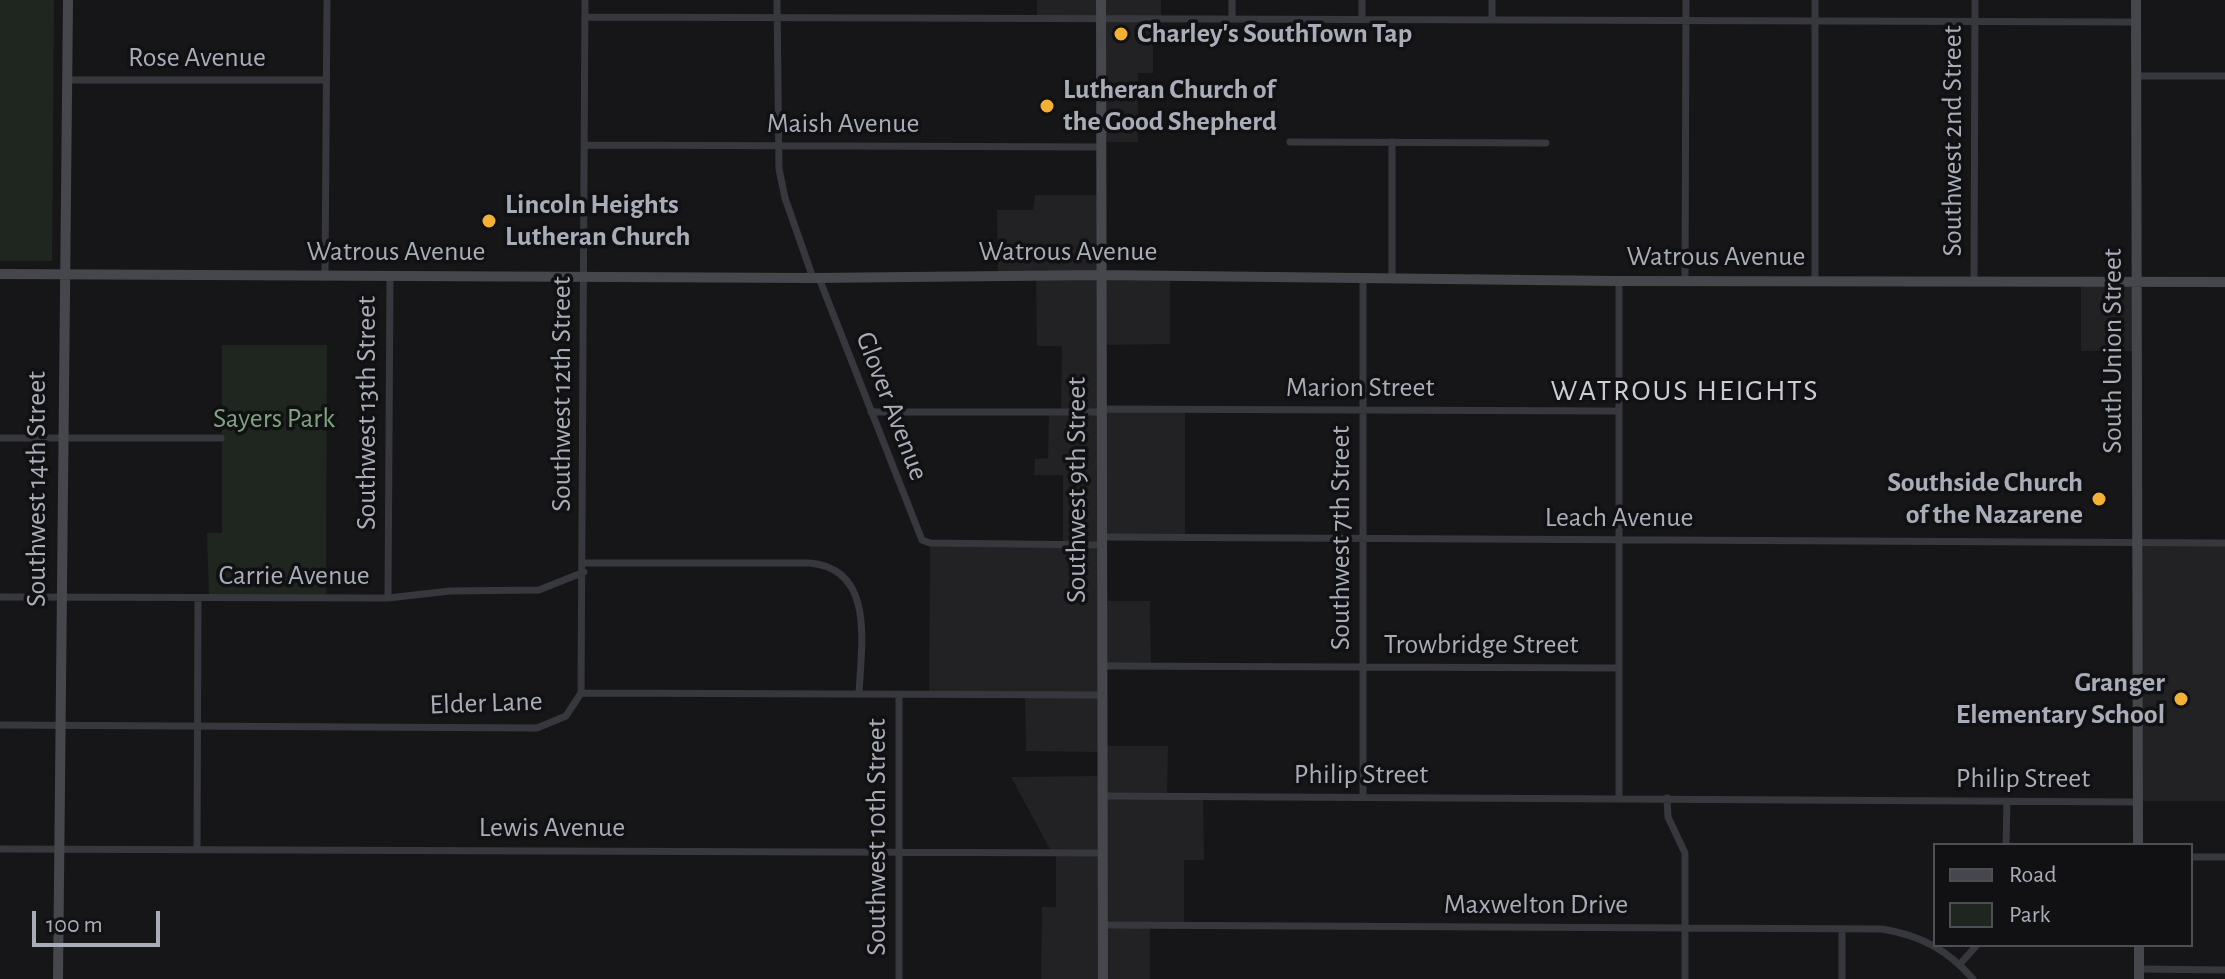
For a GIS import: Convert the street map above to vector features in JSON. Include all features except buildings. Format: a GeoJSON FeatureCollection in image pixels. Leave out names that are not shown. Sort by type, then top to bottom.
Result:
{"type":"FeatureCollection","features":[{"type":"Feature","properties":{"kind":"street","name":"Southwest 14th Street"},"geometry":{"type":"LineString","coordinates":[[58,979],[68,0]]}},
{"type":"Feature","properties":{"kind":"street","name":"Southwest 13th Street"},"geometry":{"type":"LineString","coordinates":[[325,275],[327,0]]}},
{"type":"Feature","properties":{"kind":"street","name":"Southwest 12th Street"},"geometry":{"type":"LineString","coordinates":[[581,693],[585,0]]}},
{"type":"Feature","properties":{"kind":"street","name":"Glover Avenue"},"geometry":{"type":"LineString","coordinates":[[777,0],[777,145],[785,198],[918,534],[930,543]]}},
{"type":"Feature","properties":{"kind":"street","name":"Southwest 9th Street"},"geometry":{"type":"LineString","coordinates":[[1101,0],[1103,979]]}},
{"type":"Feature","properties":{"kind":"street"},"geometry":{"type":"LineString","coordinates":[[1232,0],[1232,17]]}},
{"type":"Feature","properties":{"kind":"street"},"geometry":{"type":"LineString","coordinates":[[1362,0],[1362,18]]}},
{"type":"Feature","properties":{"kind":"street"},"geometry":{"type":"LineString","coordinates":[[1492,0],[1492,18]]}},
{"type":"Feature","properties":{"kind":"street"},"geometry":{"type":"LineString","coordinates":[[1685,281],[1686,0]]}},
{"type":"Feature","properties":{"kind":"street"},"geometry":{"type":"LineString","coordinates":[[1815,0],[1815,282]]}},
{"type":"Feature","properties":{"kind":"street","name":"Southwest 2nd Street"},"geometry":{"type":"LineString","coordinates":[[1974,282],[1975,0]]}},
{"type":"Feature","properties":{"kind":"street","name":"South Union Street"},"geometry":{"type":"LineString","coordinates":[[2136,0],[2138,843]]}},
{"type":"Feature","properties":{"kind":"street"},"geometry":{"type":"LineString","coordinates":[[585,17],[2136,22]]}},
{"type":"Feature","properties":{"kind":"street"},"geometry":{"type":"LineString","coordinates":[[2136,76],[2225,76]]}},
{"type":"Feature","properties":{"kind":"street","name":"Rose Avenue"},"geometry":{"type":"LineString","coordinates":[[67,80],[326,80]]}},
{"type":"Feature","properties":{"kind":"street"},"geometry":{"type":"LineString","coordinates":[[1290,142],[1546,143]]}},
{"type":"Feature","properties":{"kind":"street"},"geometry":{"type":"LineString","coordinates":[[1392,142],[1392,279]]}},
{"type":"Feature","properties":{"kind":"street","name":"Maish Avenue"},"geometry":{"type":"LineString","coordinates":[[585,145],[1101,147]]}},
{"type":"Feature","properties":{"kind":"street","name":"Watrous Avenue"},"geometry":{"type":"LineString","coordinates":[[0,274],[816,278],[1101,275],[1619,281],[2225,282]]}},
{"type":"Feature","properties":{"kind":"street","name":"Southwest 13th Street"},"geometry":{"type":"LineString","coordinates":[[388,598],[390,276]]}},
{"type":"Feature","properties":{"kind":"street","name":"Southwest 7th Street"},"geometry":{"type":"LineString","coordinates":[[1363,279],[1363,796]]}},
{"type":"Feature","properties":{"kind":"street"},"geometry":{"type":"LineString","coordinates":[[1619,281],[1619,798]]}},
{"type":"Feature","properties":{"kind":"street","name":"Marion Street"},"geometry":{"type":"LineString","coordinates":[[871,412],[1619,411]]}},
{"type":"Feature","properties":{"kind":"street"},"geometry":{"type":"LineString","coordinates":[[0,438],[221,438]]}},
{"type":"Feature","properties":{"kind":"street","name":"Leach Avenue"},"geometry":{"type":"LineString","coordinates":[[930,543],[1363,538],[2225,543]]}},
{"type":"Feature","properties":{"kind":"street","name":"Carrie Avenue"},"geometry":{"type":"LineString","coordinates":[[0,597],[388,598],[450,591],[539,590],[584,567],[809,563]]}},
{"type":"Feature","properties":{"kind":"street","name":"Southwest 10th Street"},"geometry":{"type":"LineString","coordinates":[[809,563],[836,570],[855,591],[862,625],[859,694]]}},
{"type":"Feature","properties":{"kind":"street"},"geometry":{"type":"LineString","coordinates":[[197,849],[198,598]]}},
{"type":"Feature","properties":{"kind":"street","name":"Trowbridge Street"},"geometry":{"type":"LineString","coordinates":[[1102,666],[1619,668]]}},
{"type":"Feature","properties":{"kind":"street","name":"Elder Lane"},"geometry":{"type":"LineString","coordinates":[[0,725],[537,728],[566,716],[581,693],[1103,695]]}},
{"type":"Feature","properties":{"kind":"street","name":"Southwest 10th Street"},"geometry":{"type":"LineString","coordinates":[[899,694],[899,979]]}},
{"type":"Feature","properties":{"kind":"street","name":"Philip Street"},"geometry":{"type":"LineString","coordinates":[[1103,796],[2138,802]]}},
{"type":"Feature","properties":{"kind":"street"},"geometry":{"type":"LineString","coordinates":[[1667,798],[1668,817],[1685,853],[1685,979]]}},
{"type":"Feature","properties":{"kind":"street"},"geometry":{"type":"LineString","coordinates":[[2006,843],[2007,801]]}},
{"type":"Feature","properties":{"kind":"street","name":"Lewis Avenue"},"geometry":{"type":"LineString","coordinates":[[0,849],[1104,853]]}},
{"type":"Feature","properties":{"kind":"street"},"geometry":{"type":"LineString","coordinates":[[2193,857],[2225,857]]}},
{"type":"Feature","properties":{"kind":"street","name":"Maxwelton Drive"},"geometry":{"type":"LineString","coordinates":[[1103,925],[1842,929],[1902,932],[1933,945]]}},
{"type":"Feature","properties":{"kind":"street"},"geometry":{"type":"LineString","coordinates":[[1842,929],[1842,979]]}},
{"type":"Feature","properties":{"kind":"street","name":"Maxwelton Drive"},"geometry":{"type":"LineString","coordinates":[[1936,947],[1960,964]]}},
{"type":"Feature","properties":{"kind":"street"},"geometry":{"type":"LineString","coordinates":[[1973,979],[1960,964],[1975,947]]}},
{"type":"Feature","properties":{"kind":"street"},"geometry":{"type":"LineString","coordinates":[[2139,947],[2139,974],[2225,970]]}},
{"type":"Feature","properties":{"kind":"shaded area"},"geometry":{"type":"Polygon","coordinates":[[[1037,0],[1161,0],[1161,17],[1153,18],[1153,73],[1138,73],[1138,142],[1101,142],[1101,17],[1037,17],[1037,0]]]}},
{"type":"Feature","properties":{"kind":"shaded area"},"geometry":{"type":"Polygon","coordinates":[[[1035,195],[1101,195],[1101,274],[1170,276],[1170,344],[1101,345],[1100,408],[1185,409],[1185,538],[1102,537],[1102,601],[1150,601],[1151,666],[1103,666],[1103,746],[1168,746],[1167,796],[1203,796],[1204,860],[1184,860],[1184,925],[1150,925],[1150,979],[1041,979],[1042,907],[1056,907],[1056,853],[1052,853],[1011,777],[1103,776],[1103,752],[1026,751],[1025,696],[929,695],[930,543],[1063,544],[1063,475],[1034,475],[1035,459],[1048,458],[1049,412],[1061,411],[1062,346],[1037,346],[1036,276],[998,276],[997,210],[1033,210],[1035,195]]]}},
{"type":"Feature","properties":{"kind":"shaded area"},"geometry":{"type":"Polygon","coordinates":[[[2081,282],[2136,282],[2136,351],[2081,351],[2081,282]]]}},
{"type":"Feature","properties":{"kind":"shaded area","name":"Granger Elementary School"},"geometry":{"type":"Polygon","coordinates":[[[2138,543],[2225,543],[2225,801],[2138,801],[2138,543]]]}},
{"type":"Feature","properties":{"kind":"green space"},"geometry":{"type":"Polygon","coordinates":[[[0,0],[54,0],[52,261],[0,261],[0,0]]]}},
{"type":"Feature","properties":{"kind":"green space","name":"Sayers Park"},"geometry":{"type":"Polygon","coordinates":[[[222,345],[327,345],[326,598],[209,598],[207,533],[222,533],[222,345]]]}},
{"type":"Feature","properties":{"kind":"place","name":"Charley's SouthTown Tap"},"geometry":{"type":"Point","coordinates":[1121,34]}},
{"type":"Feature","properties":{"kind":"place","name":"Lutheran Church of the Good Shepherd"},"geometry":{"type":"Point","coordinates":[1047,106]}},
{"type":"Feature","properties":{"kind":"place","name":"Lincoln Heights Lutheran Church"},"geometry":{"type":"Point","coordinates":[489,221]}},
{"type":"Feature","properties":{"kind":"place","name":"Southside Church of the Nazarene"},"geometry":{"type":"Point","coordinates":[2099,499]}},
{"type":"Feature","properties":{"kind":"place","name":"Granger Elementary School"},"geometry":{"type":"Point","coordinates":[2181,699]}},
{"type":"Feature","properties":{"kind":"district","name":"WATROUS HEIGHTS"},"geometry":{"type":"Point","coordinates":[1685,391]}}]}
